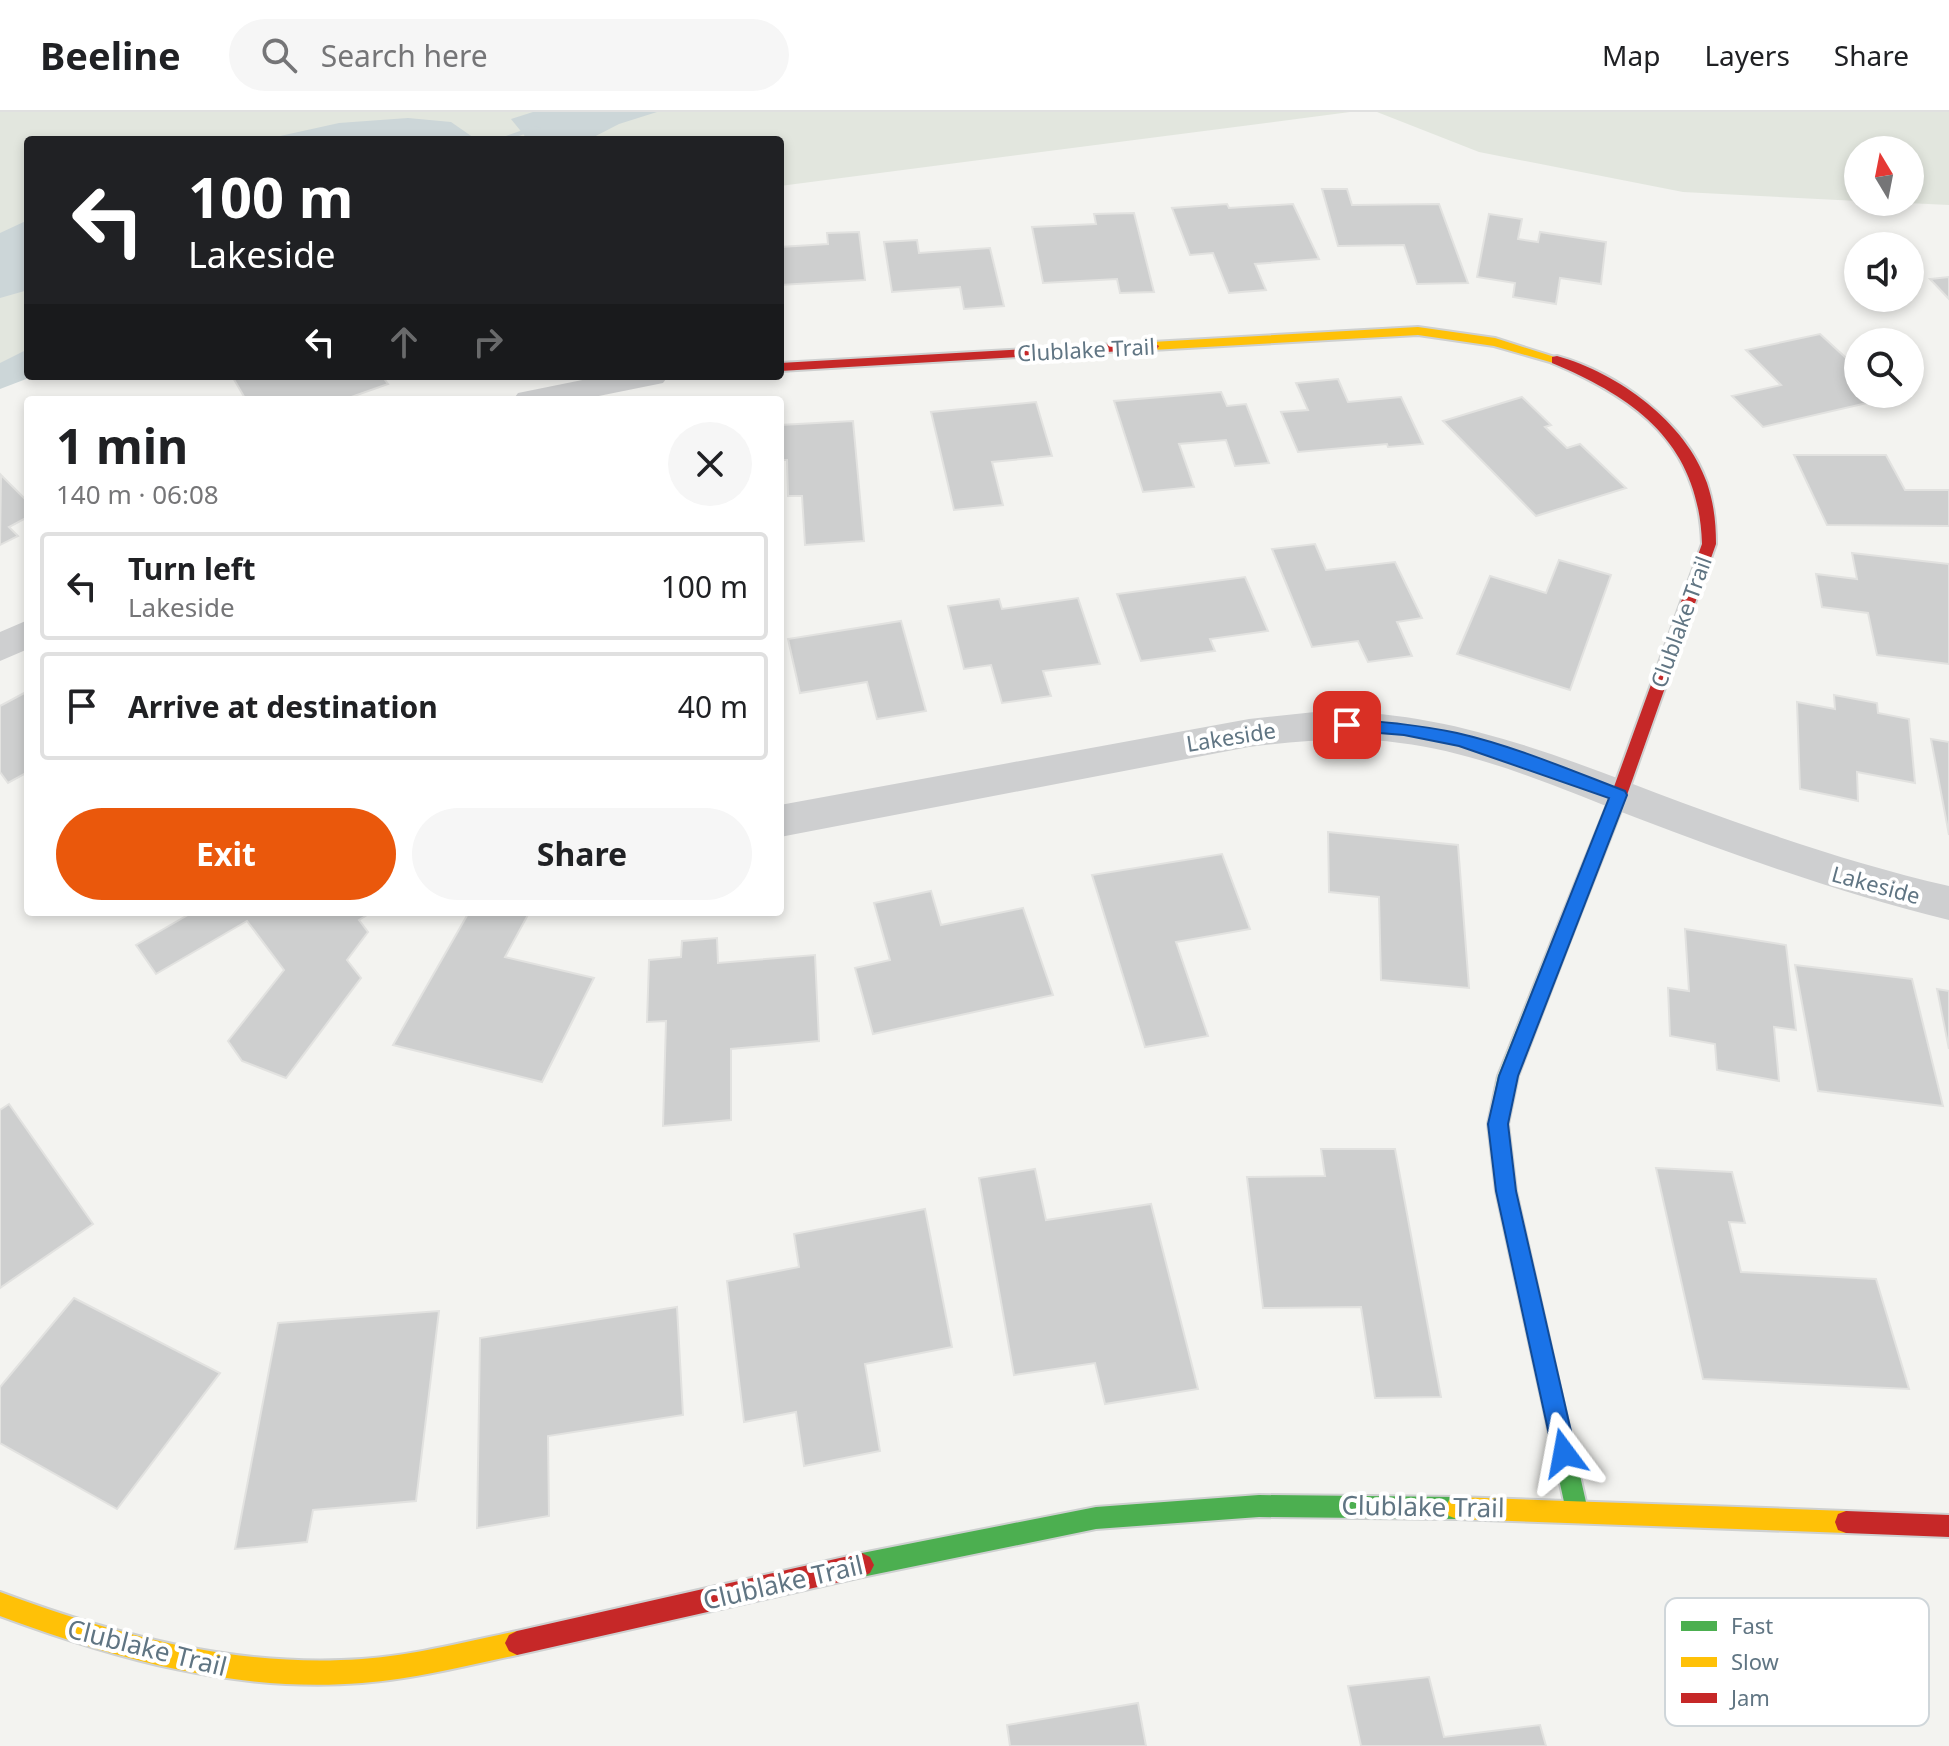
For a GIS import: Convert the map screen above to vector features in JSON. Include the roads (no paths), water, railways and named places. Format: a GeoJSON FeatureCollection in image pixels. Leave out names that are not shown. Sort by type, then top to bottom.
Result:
{"type":"FeatureCollection","features":[{"type":"Feature","properties":{"kind":"street","name":"Clublake Trail"},"geometry":{"type":"LineString","coordinates":[[784,367],[1418,331],[1487,339],[1551,357],[1640,404],[1671,433],[1696,472],[1711,527],[1709,544],[1619,795],[1508,1076],[1498,1124],[1506,1191],[1577,1511]]}},
{"type":"Feature","properties":{"kind":"street"},"geometry":{"type":"LineString","coordinates":[[550,396],[632,380]]}},
{"type":"Feature","properties":{"kind":"street"},"geometry":{"type":"LineString","coordinates":[[0,648],[24,635]]}},
{"type":"Feature","properties":{"kind":"street","name":"Lakeside"},"geometry":{"type":"LineString","coordinates":[[784,820],[1249,733],[1316,726],[1386,727],[1447,737],[1496,750],[1817,869],[1949,903]]}},
{"type":"Feature","properties":{"kind":"street","name":"Clublake Trail"},"geometry":{"type":"LineString","coordinates":[[0,1604],[45,1622],[168,1659],[235,1670],[362,1671],[417,1665],[943,1547],[1096,1518],[1259,1506],[1577,1511],[1949,1526]]}},
{"type":"Feature","properties":{"kind":"waterway"},"geometry":{"type":"LineString","coordinates":[[512,136],[537,128]]}}]}
